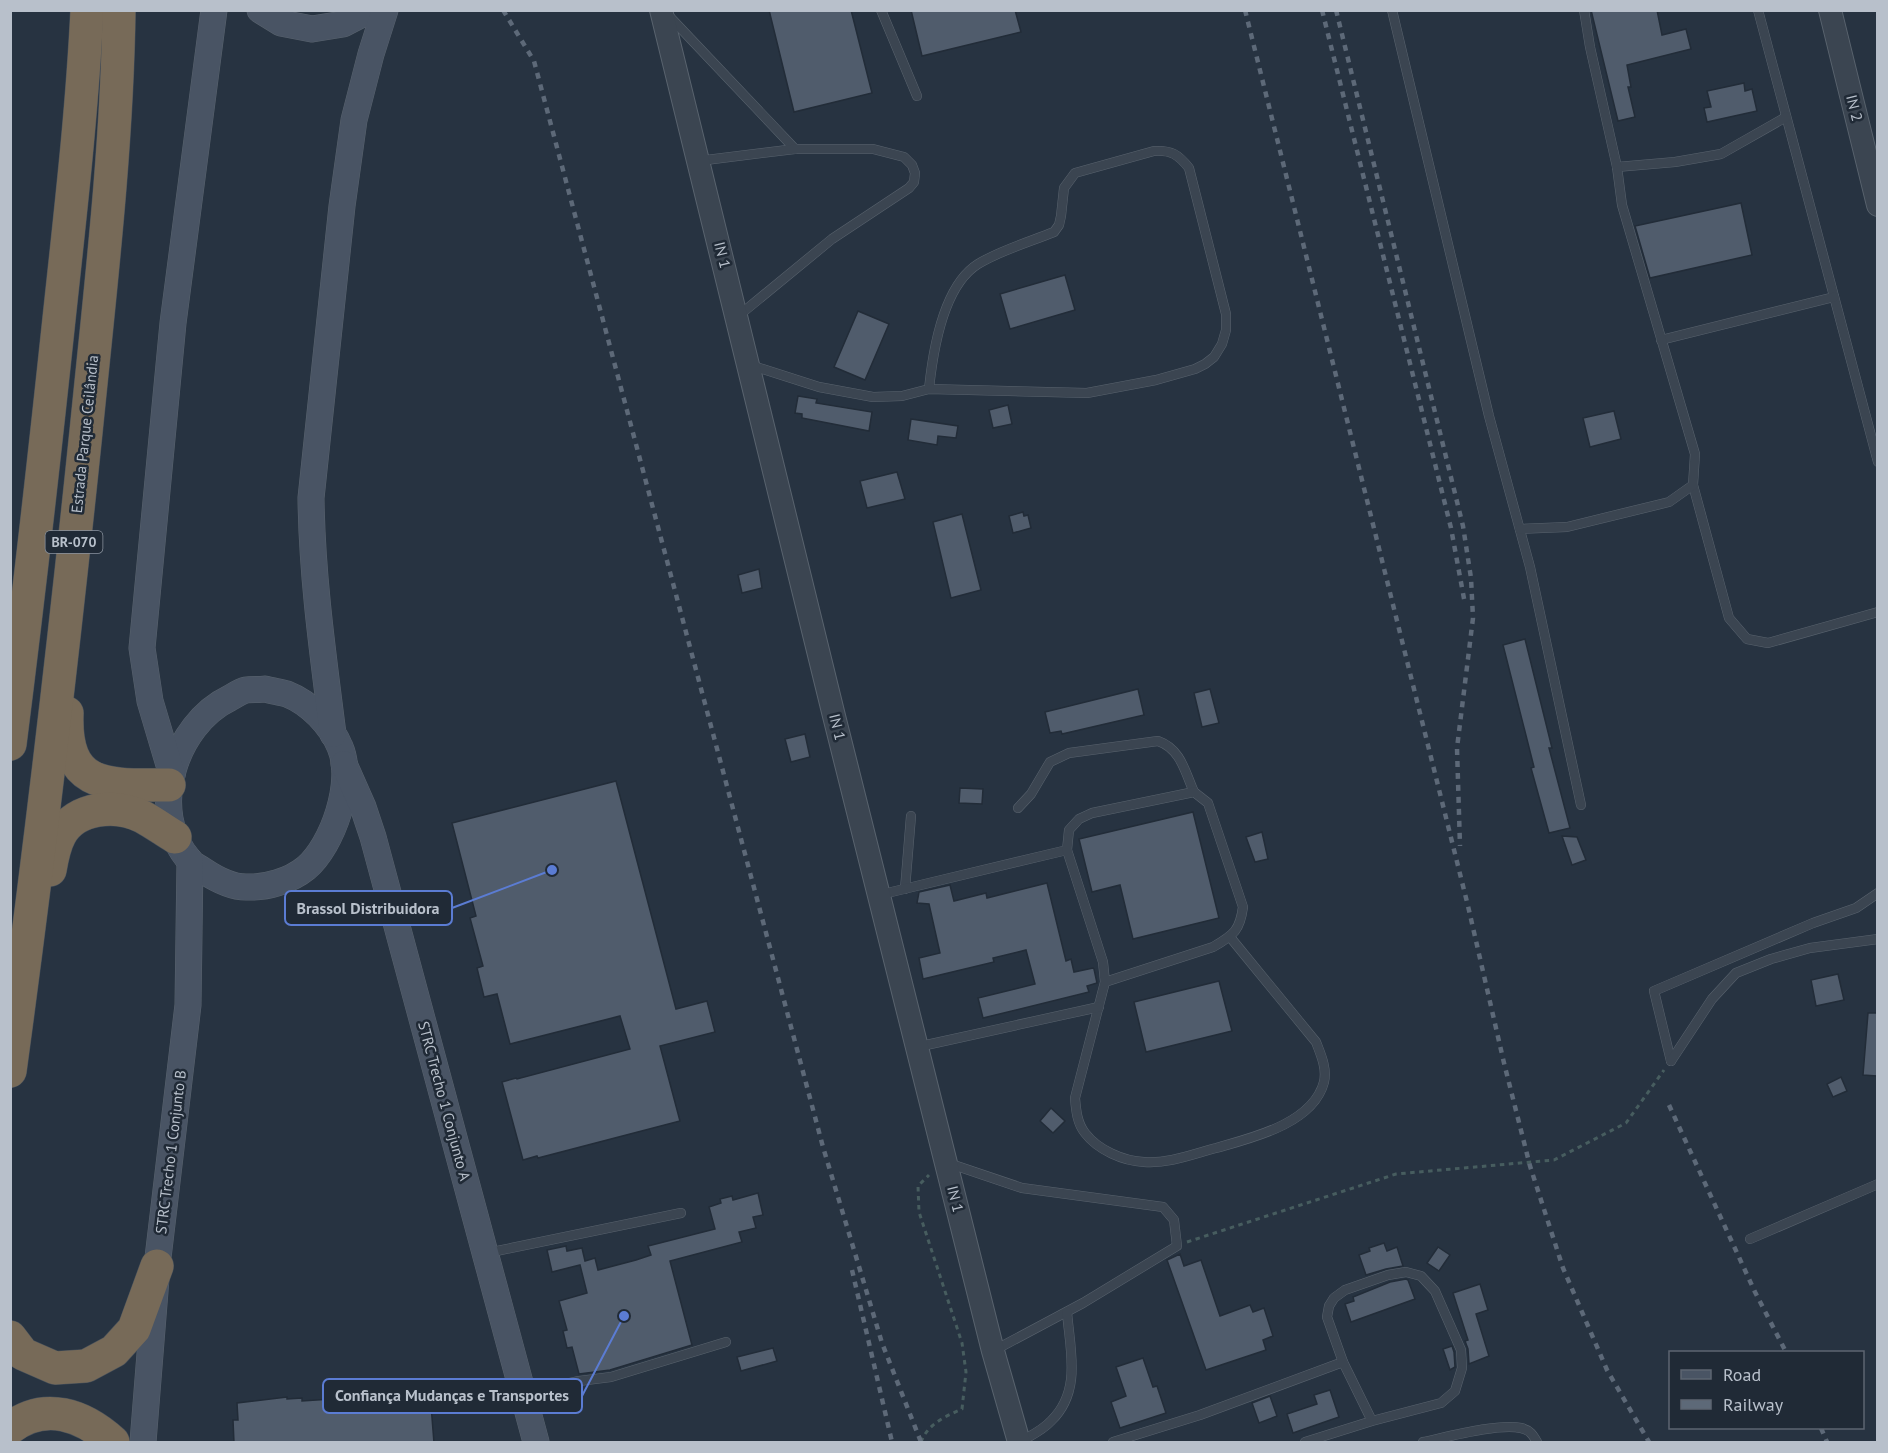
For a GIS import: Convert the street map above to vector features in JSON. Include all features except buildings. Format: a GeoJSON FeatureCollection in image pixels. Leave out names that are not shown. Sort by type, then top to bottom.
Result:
{"type":"FeatureCollection","features":[{"type":"Feature","properties":{"kind":"highway","name":"BR-070"},"geometry":{"type":"LineString","coordinates":[[10,744],[34,556],[68,239],[83,82],[87,10]]}},
{"type":"Feature","properties":{"kind":"highway","name":"Estrada Parque Ceilândia"},"geometry":{"type":"LineString","coordinates":[[10,1071],[68,604],[118,90],[119,10]]}},
{"type":"Feature","properties":{"kind":"highway"},"geometry":{"type":"LineString","coordinates":[[68,604],[69,657],[66,734],[70,751],[79,767],[91,777],[127,785],[171,780]]}},
{"type":"Feature","properties":{"kind":"highway"},"geometry":{"type":"LineString","coordinates":[[24,968],[39,918],[55,847],[61,833],[70,822],[87,813],[106,809],[124,810],[143,817],[182,849]]}},
{"type":"Feature","properties":{"kind":"highway"},"geometry":{"type":"LineString","coordinates":[[10,1337],[23,1354],[55,1368],[86,1365],[114,1351],[134,1329],[157,1266]]}},
{"type":"Feature","properties":{"kind":"highway"},"geometry":{"type":"LineString","coordinates":[[10,1428],[24,1418],[51,1413],[78,1419],[99,1430],[113,1443]]}},
{"type":"Feature","properties":{"kind":"main road"},"geometry":{"type":"LineString","coordinates":[[171,780],[150,701],[142,648],[173,322],[214,10]]}},
{"type":"Feature","properties":{"kind":"main road"},"geometry":{"type":"LineString","coordinates":[[260,10],[281,23],[312,29],[344,24],[370,10]]}},
{"type":"Feature","properties":{"kind":"main road"},"geometry":{"type":"LineString","coordinates":[[333,734],[315,587],[311,498],[342,206],[354,120],[385,10]]}},
{"type":"Feature","properties":{"kind":"main road"},"geometry":{"type":"LineString","coordinates":[[265,689],[287,694],[310,707],[333,734],[341,749],[344,764],[344,795],[336,820],[320,852],[305,868],[279,883],[245,888],[217,879],[182,849],[168,808],[171,780],[181,750],[198,722],[221,702],[246,690],[265,689]]}},
{"type":"Feature","properties":{"kind":"main road","name":"STRC Trecho 1 Conjunto A"},"geometry":{"type":"LineString","coordinates":[[344,764],[373,837],[536,1443]]}},
{"type":"Feature","properties":{"kind":"main road","name":"STRC Trecho 1 Conjunto B"},"geometry":{"type":"LineString","coordinates":[[143,1443],[157,1266],[188,1005],[182,849]]}},
{"type":"Feature","properties":{"kind":"street","name":"IN 1"},"geometry":{"type":"LineString","coordinates":[[662,10],[993,1352],[1020,1443]]}},
{"type":"Feature","properties":{"kind":"street","name":"IN 2"},"geometry":{"type":"LineString","coordinates":[[1830,10],[1878,205]]}},
{"type":"Feature","properties":{"kind":"lane"},"geometry":{"type":"LineString","coordinates":[[662,10],[795,149]]}},
{"type":"Feature","properties":{"kind":"lane"},"geometry":{"type":"LineString","coordinates":[[881,10],[917,96]]}},
{"type":"Feature","properties":{"kind":"lane"},"geometry":{"type":"LineString","coordinates":[[1392,10],[1489,416],[1520,529],[1545,634],[1581,805]]}},
{"type":"Feature","properties":{"kind":"lane"},"geometry":{"type":"LineString","coordinates":[[1584,10],[1617,167],[1622,205],[1695,454],[1693,485],[1729,618],[1747,639],[1768,643],[1878,612]]}},
{"type":"Feature","properties":{"kind":"lane"},"geometry":{"type":"LineString","coordinates":[[1758,10],[1878,462]]}},
{"type":"Feature","properties":{"kind":"lane"},"geometry":{"type":"LineString","coordinates":[[1617,167],[1675,162],[1721,154],[1786,117]]}},
{"type":"Feature","properties":{"kind":"lane"},"geometry":{"type":"LineString","coordinates":[[698,161],[795,149],[873,149],[904,157],[912,165],[915,173],[914,182],[898,195],[832,239],[737,317]]}},
{"type":"Feature","properties":{"kind":"lane"},"geometry":{"type":"LineString","coordinates":[[748,364],[819,387],[873,397],[902,396],[929,389],[1088,393],[1156,380],[1195,369],[1214,357],[1222,344],[1226,330],[1226,314],[1189,168],[1182,159],[1167,150],[1154,151],[1075,173],[1064,188],[1059,225],[1054,232],[996,254],[976,265],[954,290],[936,343],[929,389]]}},
{"type":"Feature","properties":{"kind":"lane"},"geometry":{"type":"LineString","coordinates":[[1661,340],[1834,297]]}},
{"type":"Feature","properties":{"kind":"lane"},"geometry":{"type":"LineString","coordinates":[[1520,529],[1567,526],[1669,502],[1693,485]]}},
{"type":"Feature","properties":{"kind":"lane"},"geometry":{"type":"LineString","coordinates":[[1018,808],[1031,794],[1050,762],[1068,753],[1158,741],[1169,745],[1176,752],[1194,792],[1208,803],[1243,907],[1240,924],[1230,937],[1213,947],[1105,982]]}},
{"type":"Feature","properties":{"kind":"lane"},"geometry":{"type":"LineString","coordinates":[[1194,792],[1085,816],[1069,830],[1066,850],[1103,962],[1105,982],[1075,1098],[1076,1114],[1084,1132],[1100,1146],[1120,1158],[1144,1162],[1170,1160],[1263,1135],[1296,1117],[1314,1100],[1324,1082],[1324,1063],[1316,1042],[1230,937]]}},
{"type":"Feature","properties":{"kind":"lane"},"geometry":{"type":"LineString","coordinates":[[905,889],[911,816]]}},
{"type":"Feature","properties":{"kind":"lane"},"geometry":{"type":"LineString","coordinates":[[879,895],[1066,850]]}},
{"type":"Feature","properties":{"kind":"lane"},"geometry":{"type":"LineString","coordinates":[[1671,1061],[1654,991],[1813,923],[1856,908],[1878,893]]}},
{"type":"Feature","properties":{"kind":"lane"},"geometry":{"type":"LineString","coordinates":[[1671,1061],[1712,999],[1736,974],[1771,959],[1810,948],[1878,939]]}},
{"type":"Feature","properties":{"kind":"lane"},"geometry":{"type":"LineString","coordinates":[[917,1047],[1099,1007]]}},
{"type":"Feature","properties":{"kind":"lane"},"geometry":{"type":"LineString","coordinates":[[946,1162],[1022,1188],[1163,1207],[1174,1220],[1177,1246],[1067,1312],[993,1352]]}},
{"type":"Feature","properties":{"kind":"lane"},"geometry":{"type":"LineString","coordinates":[[1750,1239],[1878,1184]]}},
{"type":"Feature","properties":{"kind":"lane"},"geometry":{"type":"LineString","coordinates":[[485,1253],[681,1213]]}},
{"type":"Feature","properties":{"kind":"lane"},"geometry":{"type":"LineString","coordinates":[[1305,1443],[1372,1421],[1441,1403],[1455,1391],[1462,1368],[1461,1350],[1435,1291],[1421,1276],[1406,1272],[1388,1275],[1346,1290],[1334,1298],[1329,1306],[1327,1317],[1343,1362],[1372,1421]]}},
{"type":"Feature","properties":{"kind":"lane"},"geometry":{"type":"LineString","coordinates":[[1020,1443],[1050,1422],[1066,1403],[1073,1379],[1067,1312]]}},
{"type":"Feature","properties":{"kind":"lane"},"geometry":{"type":"LineString","coordinates":[[523,1394],[579,1381],[611,1377],[726,1342]]}},
{"type":"Feature","properties":{"kind":"lane"},"geometry":{"type":"LineString","coordinates":[[1113,1443],[1343,1362]]}},
{"type":"Feature","properties":{"kind":"lane"},"geometry":{"type":"LineString","coordinates":[[1423,1443],[1485,1429],[1520,1427],[1532,1433],[1537,1443]]}},
{"type":"Feature","properties":{"kind":"path"},"geometry":{"type":"LineString","coordinates":[[1177,1246],[1396,1174],[1554,1160],[1626,1123],[1671,1061]]}},
{"type":"Feature","properties":{"kind":"path"},"geometry":{"type":"LineString","coordinates":[[921,1443],[927,1430],[941,1418],[962,1409],[966,1372],[962,1343],[919,1212],[918,1186],[942,1161],[946,1162]]}},
{"type":"Feature","properties":{"kind":"railway"},"geometry":{"type":"LineString","coordinates":[[503,10],[534,61],[823,1147],[882,1343],[921,1442]]}},
{"type":"Feature","properties":{"kind":"railway"},"geometry":{"type":"LineString","coordinates":[[1245,10],[1468,906],[1530,1166],[1563,1268],[1607,1370],[1649,1442]]}},
{"type":"Feature","properties":{"kind":"railway"},"geometry":{"type":"LineString","coordinates":[[1322,10],[1451,528],[1465,604]]}},
{"type":"Feature","properties":{"kind":"railway"},"geometry":{"type":"LineString","coordinates":[[1336,10],[1463,526],[1471,578],[1473,618],[1457,748],[1460,846]]}},
{"type":"Feature","properties":{"kind":"railway"},"geometry":{"type":"LineString","coordinates":[[1669,1105],[1755,1292],[1785,1351]]}},
{"type":"Feature","properties":{"kind":"railway"},"geometry":{"type":"LineString","coordinates":[[852,1270],[892,1442]]}},
{"type":"Feature","properties":{"kind":"railway"},"geometry":{"type":"LineString","coordinates":[[1821,1429],[1827,1442]]}},
{"type":"Feature","properties":{"kind":"place","name":"Brassol Distribuidora"},"geometry":{"type":"Point","coordinates":[552,870]}},
{"type":"Feature","properties":{"kind":"place","name":"Confiança Mudanças e Transportes"},"geometry":{"type":"Point","coordinates":[624,1316]}}]}
